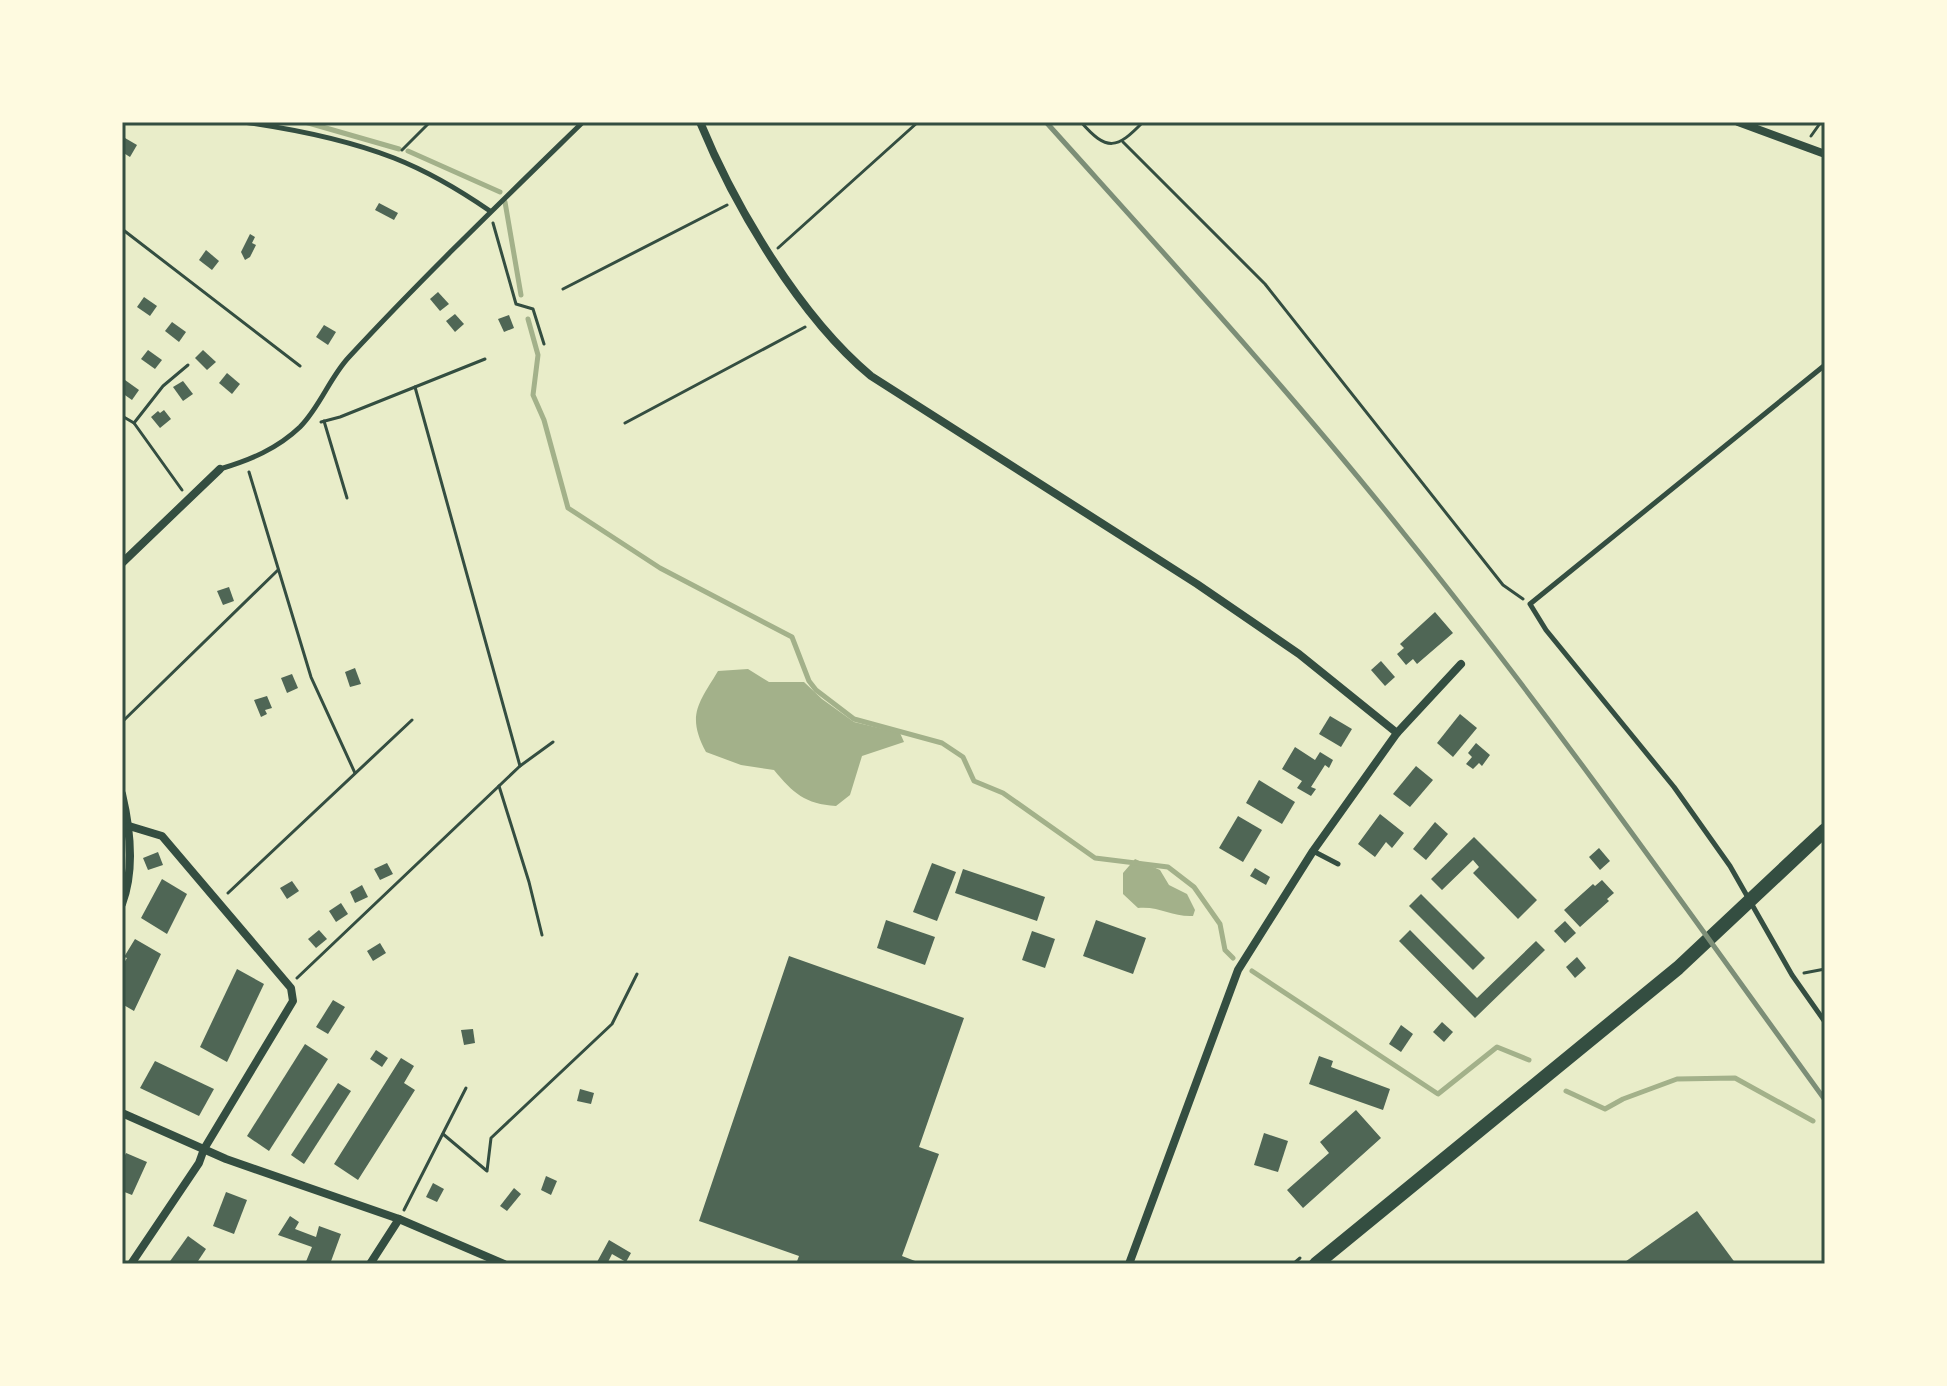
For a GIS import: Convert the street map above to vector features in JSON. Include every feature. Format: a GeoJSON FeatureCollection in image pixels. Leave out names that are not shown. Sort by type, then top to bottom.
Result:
{"type":"FeatureCollection","features":[{"type":"Feature","properties":{"kind":"main road"},"geometry":{"type":"LineString","coordinates":[[1316,1264],[1678,968],[1825,830]]}},
{"type":"Feature","properties":{"kind":"street"},"geometry":{"type":"LineString","coordinates":[[700,122],[770,256],[846,355],[871,376],[1197,584],[1299,654],[1397,733]]}},
{"type":"Feature","properties":{"kind":"street"},"geometry":{"type":"LineString","coordinates":[[1738,122],[1825,154]]}},
{"type":"Feature","properties":{"kind":"street"},"geometry":{"type":"LineString","coordinates":[[122,563],[220,469]]}},
{"type":"Feature","properties":{"kind":"street"},"geometry":{"type":"LineString","coordinates":[[1129,1264],[1238,970],[1313,851],[1397,733],[1461,664]]}},
{"type":"Feature","properties":{"kind":"street"},"geometry":{"type":"LineString","coordinates":[[122,794],[129,826],[127,890],[122,904]]}},
{"type":"Feature","properties":{"kind":"street"},"geometry":{"type":"LineString","coordinates":[[129,826],[162,836],[289,986],[293,1001],[204,1149],[199,1163],[131,1264]]}},
{"type":"Feature","properties":{"kind":"street"},"geometry":{"type":"LineString","coordinates":[[122,1113],[226,1159],[399,1219],[504,1264]]}},
{"type":"Feature","properties":{"kind":"street"},"geometry":{"type":"LineString","coordinates":[[370,1264],[399,1219]]}},
{"type":"Feature","properties":{"kind":"lane"},"geometry":{"type":"LineString","coordinates":[[244,122],[291,129],[394,158],[463,193],[490,211]]}},
{"type":"Feature","properties":{"kind":"lane"},"geometry":{"type":"LineString","coordinates":[[220,469],[246,462],[275,448],[302,425],[346,360],[490,211],[583,122]]}},
{"type":"Feature","properties":{"kind":"lane"},"geometry":{"type":"LineString","coordinates":[[1825,365],[1530,604],[1546,630],[1674,787],[1730,866],[1792,975],[1825,1022]]}},
{"type":"Feature","properties":{"kind":"lane"},"geometry":{"type":"LineString","coordinates":[[1313,851],[1338,864]]}},
{"type":"Feature","properties":{"kind":"lane"},"geometry":{"type":"LineString","coordinates":[[476,1264],[481,1254]]}},
{"type":"Feature","properties":{"kind":"path"},"geometry":{"type":"LineString","coordinates":[[394,158],[430,122]]}},
{"type":"Feature","properties":{"kind":"path"},"geometry":{"type":"LineString","coordinates":[[770,256],[918,122]]}},
{"type":"Feature","properties":{"kind":"path"},"geometry":{"type":"LineString","coordinates":[[1081,122],[1091,134],[1108,144],[1123,142],[1143,122]]}},
{"type":"Feature","properties":{"kind":"path"},"geometry":{"type":"LineString","coordinates":[[1805,147],[1821,122]]}},
{"type":"Feature","properties":{"kind":"path"},"geometry":{"type":"LineString","coordinates":[[1123,142],[1265,284],[1503,585],[1530,604]]}},
{"type":"Feature","properties":{"kind":"path"},"geometry":{"type":"LineString","coordinates":[[563,289],[739,199]]}},
{"type":"Feature","properties":{"kind":"path"},"geometry":{"type":"LineString","coordinates":[[490,211],[516,304],[533,309],[544,344]]}},
{"type":"Feature","properties":{"kind":"path"},"geometry":{"type":"LineString","coordinates":[[122,229],[300,366]]}},
{"type":"Feature","properties":{"kind":"path"},"geometry":{"type":"LineString","coordinates":[[625,423],[817,320]]}},
{"type":"Feature","properties":{"kind":"path"},"geometry":{"type":"LineString","coordinates":[[302,425],[324,421],[485,359]]}},
{"type":"Feature","properties":{"kind":"path"},"geometry":{"type":"LineString","coordinates":[[134,423],[163,386],[188,365]]}},
{"type":"Feature","properties":{"kind":"path"},"geometry":{"type":"LineString","coordinates":[[415,387],[520,766]]}},
{"type":"Feature","properties":{"kind":"path"},"geometry":{"type":"LineString","coordinates":[[122,416],[134,423],[188,499]]}},
{"type":"Feature","properties":{"kind":"path"},"geometry":{"type":"LineString","coordinates":[[324,421],[347,498]]}},
{"type":"Feature","properties":{"kind":"path"},"geometry":{"type":"LineString","coordinates":[[246,462],[311,677],[355,773]]}},
{"type":"Feature","properties":{"kind":"path"},"geometry":{"type":"LineString","coordinates":[[122,722],[278,570]]}},
{"type":"Feature","properties":{"kind":"path"},"geometry":{"type":"LineString","coordinates":[[218,902],[412,720]]}},
{"type":"Feature","properties":{"kind":"path"},"geometry":{"type":"LineString","coordinates":[[289,986],[520,766],[553,742]]}},
{"type":"Feature","properties":{"kind":"path"},"geometry":{"type":"LineString","coordinates":[[499,786],[542,935]]}},
{"type":"Feature","properties":{"kind":"path"},"geometry":{"type":"LineString","coordinates":[[1792,975],[1825,969]]}},
{"type":"Feature","properties":{"kind":"path"},"geometry":{"type":"LineString","coordinates":[[443,1134],[487,1171],[491,1138],[612,1024],[637,974]]}},
{"type":"Feature","properties":{"kind":"path"},"geometry":{"type":"LineString","coordinates":[[399,1219],[466,1088]]}},
{"type":"Feature","properties":{"kind":"shaded area"},"geometry":{"type":"Polygon","coordinates":[[[748,669],[769,682],[804,682],[854,722],[900,733],[904,742],[862,756],[850,795],[836,806],[808,800],[787,785],[774,770],[741,765],[706,752],[700,739],[697,710],[718,671],[748,669]]]}},
{"type":"Feature","properties":{"kind":"shaded area"},"geometry":{"type":"Polygon","coordinates":[[[1135,859],[1160,870],[1169,885],[1187,894],[1195,910],[1193,916],[1138,908],[1123,894],[1123,873],[1135,859]]]}},
{"type":"Feature","properties":{"kind":"building"},"geometry":{"type":"Polygon","coordinates":[[[125,138],[137,145],[130,157],[122,152],[125,138]]]}},
{"type":"Feature","properties":{"kind":"building"},"geometry":{"type":"Polygon","coordinates":[[[379,203],[398,213],[394,220],[375,210],[379,203]]]}},
{"type":"Feature","properties":{"kind":"building"},"geometry":{"type":"Polygon","coordinates":[[[250,234],[255,237],[252,243],[256,245],[245,260],[241,252],[250,234]]]}},
{"type":"Feature","properties":{"kind":"building"},"geometry":{"type":"Polygon","coordinates":[[[206,250],[219,261],[212,270],[199,260],[206,250]]]}},
{"type":"Feature","properties":{"kind":"building"},"geometry":{"type":"Polygon","coordinates":[[[438,292],[449,304],[440,311],[430,299],[438,292]]]}},
{"type":"Feature","properties":{"kind":"building"},"geometry":{"type":"Polygon","coordinates":[[[144,297],[157,306],[150,316],[137,307],[144,297]]]}},
{"type":"Feature","properties":{"kind":"building"},"geometry":{"type":"Polygon","coordinates":[[[455,314],[464,324],[455,332],[446,321],[455,314]]]}},
{"type":"Feature","properties":{"kind":"building"},"geometry":{"type":"Polygon","coordinates":[[[509,315],[514,328],[504,332],[498,319],[509,315]]]}},
{"type":"Feature","properties":{"kind":"building"},"geometry":{"type":"Polygon","coordinates":[[[172,322],[186,332],[179,342],[165,331],[172,322]]]}},
{"type":"Feature","properties":{"kind":"building"},"geometry":{"type":"Polygon","coordinates":[[[324,325],[336,332],[328,345],[316,337],[324,325]]]}},
{"type":"Feature","properties":{"kind":"building"},"geometry":{"type":"Polygon","coordinates":[[[148,350],[162,360],[155,369],[141,359],[148,350]]]}},
{"type":"Feature","properties":{"kind":"building"},"geometry":{"type":"Polygon","coordinates":[[[203,350],[216,362],[207,370],[195,358],[203,350]]]}},
{"type":"Feature","properties":{"kind":"building"},"geometry":{"type":"Polygon","coordinates":[[[227,373],[240,384],[232,394],[219,383],[227,373]]]}},
{"type":"Feature","properties":{"kind":"building"},"geometry":{"type":"Polygon","coordinates":[[[125,380],[139,390],[132,400],[122,393],[125,380]]]}},
{"type":"Feature","properties":{"kind":"building"},"geometry":{"type":"Polygon","coordinates":[[[183,381],[193,394],[183,401],[173,387],[183,381]]]}},
{"type":"Feature","properties":{"kind":"building"},"geometry":{"type":"Polygon","coordinates":[[[164,410],[171,419],[160,428],[151,417],[164,410]]]}},
{"type":"Feature","properties":{"kind":"building"},"geometry":{"type":"Polygon","coordinates":[[[229,587],[234,601],[223,605],[217,591],[229,587]]]}},
{"type":"Feature","properties":{"kind":"building"},"geometry":{"type":"Polygon","coordinates":[[[1435,612],[1453,633],[1417,664],[1413,659],[1406,665],[1397,654],[1404,648],[1400,644],[1435,612]]]}},
{"type":"Feature","properties":{"kind":"building"},"geometry":{"type":"Polygon","coordinates":[[[1381,661],[1395,677],[1385,686],[1371,670],[1381,661]]]}},
{"type":"Feature","properties":{"kind":"building"},"geometry":{"type":"Polygon","coordinates":[[[355,668],[361,684],[350,687],[345,672],[355,668]]]}},
{"type":"Feature","properties":{"kind":"building"},"geometry":{"type":"Polygon","coordinates":[[[292,674],[298,688],[287,693],[281,678],[292,674]]]}},
{"type":"Feature","properties":{"kind":"building"},"geometry":{"type":"Polygon","coordinates":[[[267,696],[272,708],[265,710],[267,714],[261,717],[254,700],[267,696]]]}},
{"type":"Feature","properties":{"kind":"building"},"geometry":{"type":"Polygon","coordinates":[[[1460,714],[1477,728],[1453,757],[1437,743],[1460,714]]]}},
{"type":"Feature","properties":{"kind":"building"},"geometry":{"type":"Polygon","coordinates":[[[1330,716],[1352,729],[1341,747],[1319,734],[1330,716]]]}},
{"type":"Feature","properties":{"kind":"building"},"geometry":{"type":"Polygon","coordinates":[[[1476,743],[1490,755],[1482,766],[1479,763],[1473,769],[1466,764],[1472,757],[1468,753],[1476,743]]]}},
{"type":"Feature","properties":{"kind":"building"},"geometry":{"type":"Polygon","coordinates":[[[1295,747],[1315,760],[1320,752],[1333,760],[1329,768],[1325,765],[1311,787],[1316,789],[1311,796],[1297,788],[1302,781],[1282,769],[1295,747]]]}},
{"type":"Feature","properties":{"kind":"building"},"geometry":{"type":"Polygon","coordinates":[[[1416,766],[1433,780],[1410,807],[1393,794],[1416,766]]]}},
{"type":"Feature","properties":{"kind":"building"},"geometry":{"type":"Polygon","coordinates":[[[1259,780],[1295,802],[1282,824],[1246,803],[1259,780]]]}},
{"type":"Feature","properties":{"kind":"building"},"geometry":{"type":"Polygon","coordinates":[[[1380,814],[1404,833],[1392,848],[1386,842],[1375,857],[1358,844],[1380,814]]]}},
{"type":"Feature","properties":{"kind":"building"},"geometry":{"type":"Polygon","coordinates":[[[1238,816],[1262,830],[1243,862],[1219,848],[1238,816]]]}},
{"type":"Feature","properties":{"kind":"building"},"geometry":{"type":"Polygon","coordinates":[[[1435,822],[1448,834],[1426,860],[1413,849],[1435,822]]]}},
{"type":"Feature","properties":{"kind":"building"},"geometry":{"type":"Polygon","coordinates":[[[1474,837],[1537,900],[1518,919],[1473,873],[1479,867],[1473,860],[1442,890],[1431,879],[1474,837]]]}},
{"type":"Feature","properties":{"kind":"building"},"geometry":{"type":"Polygon","coordinates":[[[1599,848],[1610,861],[1600,870],[1589,857],[1599,848]]]}},
{"type":"Feature","properties":{"kind":"building"},"geometry":{"type":"Polygon","coordinates":[[[158,852],[163,865],[148,870],[143,858],[158,852]]]}},
{"type":"Feature","properties":{"kind":"building"},"geometry":{"type":"Polygon","coordinates":[[[387,863],[393,874],[380,880],[374,869],[387,863]]]}},
{"type":"Feature","properties":{"kind":"building"},"geometry":{"type":"Polygon","coordinates":[[[932,863],[956,872],[937,921],[913,912],[932,863]]]}},
{"type":"Feature","properties":{"kind":"building"},"geometry":{"type":"Polygon","coordinates":[[[1255,868],[1270,877],[1266,885],[1250,876],[1255,868]]]}},
{"type":"Feature","properties":{"kind":"building"},"geometry":{"type":"Polygon","coordinates":[[[963,869],[1045,897],[1037,921],[955,893],[963,869]]]}},
{"type":"Feature","properties":{"kind":"building"},"geometry":{"type":"Polygon","coordinates":[[[162,879],[187,894],[167,934],[141,918],[162,879]]]}},
{"type":"Feature","properties":{"kind":"building"},"geometry":{"type":"Polygon","coordinates":[[[1602,880],[1614,893],[1580,927],[1564,910],[1593,884],[1595,886],[1602,880]]]}},
{"type":"Feature","properties":{"kind":"building"},"geometry":{"type":"Polygon","coordinates":[[[292,881],[299,891],[287,899],[280,888],[292,881]]]}},
{"type":"Feature","properties":{"kind":"building"},"geometry":{"type":"Polygon","coordinates":[[[362,885],[368,897],[355,903],[350,892],[362,885]]]}},
{"type":"Feature","properties":{"kind":"building"},"geometry":{"type":"Polygon","coordinates":[[[1421,894],[1485,958],[1473,970],[1409,906],[1421,894]]]}},
{"type":"Feature","properties":{"kind":"building"},"geometry":{"type":"Polygon","coordinates":[[[341,903],[348,914],[336,922],[329,911],[341,903]]]}},
{"type":"Feature","properties":{"kind":"building"},"geometry":{"type":"Polygon","coordinates":[[[886,920],[935,937],[925,965],[877,948],[886,920]]]}},
{"type":"Feature","properties":{"kind":"building"},"geometry":{"type":"Polygon","coordinates":[[[1096,920],[1146,938],[1133,974],[1083,956],[1096,920]]]}},
{"type":"Feature","properties":{"kind":"building"},"geometry":{"type":"Polygon","coordinates":[[[1565,921],[1576,933],[1565,943],[1554,931],[1565,921]]]}},
{"type":"Feature","properties":{"kind":"building"},"geometry":{"type":"Polygon","coordinates":[[[319,930],[327,939],[316,948],[308,939],[319,930]]]}},
{"type":"Feature","properties":{"kind":"building"},"geometry":{"type":"Polygon","coordinates":[[[1410,930],[1477,998],[1536,941],[1545,950],[1475,1018],[1399,941],[1410,930]]]}},
{"type":"Feature","properties":{"kind":"building"},"geometry":{"type":"Polygon","coordinates":[[[1032,931],[1055,939],[1045,968],[1022,960],[1032,931]]]}},
{"type":"Feature","properties":{"kind":"building"},"geometry":{"type":"Polygon","coordinates":[[[135,939],[161,954],[134,1011],[122,1004],[122,966],[135,939]]]}},
{"type":"Feature","properties":{"kind":"building"},"geometry":{"type":"Polygon","coordinates":[[[380,943],[386,953],[373,961],[367,951],[380,943]]]}},
{"type":"Feature","properties":{"kind":"building"},"geometry":{"type":"Polygon","coordinates":[[[789,956],[964,1018],[919,1147],[939,1154],[902,1256],[923,1264],[796,1264],[799,1256],[699,1221],[789,956]]]}},
{"type":"Feature","properties":{"kind":"building"},"geometry":{"type":"Polygon","coordinates":[[[1577,957],[1586,968],[1575,978],[1566,967],[1577,957]]]}},
{"type":"Feature","properties":{"kind":"building"},"geometry":{"type":"Polygon","coordinates":[[[237,969],[264,984],[227,1062],[200,1047],[237,969]]]}},
{"type":"Feature","properties":{"kind":"building"},"geometry":{"type":"Polygon","coordinates":[[[333,1000],[345,1007],[328,1034],[316,1027],[333,1000]]]}},
{"type":"Feature","properties":{"kind":"building"},"geometry":{"type":"Polygon","coordinates":[[[1442,1022],[1453,1032],[1444,1042],[1433,1032],[1442,1022]]]}},
{"type":"Feature","properties":{"kind":"building"},"geometry":{"type":"Polygon","coordinates":[[[1401,1025],[1413,1034],[1401,1052],[1389,1044],[1401,1025]]]}},
{"type":"Feature","properties":{"kind":"building"},"geometry":{"type":"Polygon","coordinates":[[[473,1029],[475,1043],[464,1045],[461,1030],[473,1029]]]}},
{"type":"Feature","properties":{"kind":"building"},"geometry":{"type":"Polygon","coordinates":[[[305,1044],[328,1059],[269,1151],[247,1136],[305,1044]]]}},
{"type":"Feature","properties":{"kind":"building"},"geometry":{"type":"Polygon","coordinates":[[[376,1050],[388,1058],[382,1067],[370,1059],[376,1050]]]}},
{"type":"Feature","properties":{"kind":"building"},"geometry":{"type":"Polygon","coordinates":[[[1319,1056],[1333,1061],[1331,1067],[1390,1089],[1383,1110],[1309,1084],[1319,1056]]]}},
{"type":"Feature","properties":{"kind":"building"},"geometry":{"type":"Polygon","coordinates":[[[401,1058],[414,1066],[404,1083],[415,1090],[358,1180],[334,1164],[401,1058]]]}},
{"type":"Feature","properties":{"kind":"building"},"geometry":{"type":"Polygon","coordinates":[[[155,1061],[214,1089],[199,1116],[140,1088],[155,1061]]]}},
{"type":"Feature","properties":{"kind":"building"},"geometry":{"type":"Polygon","coordinates":[[[338,1083],[351,1091],[304,1164],[291,1155],[338,1083]]]}},
{"type":"Feature","properties":{"kind":"building"},"geometry":{"type":"Polygon","coordinates":[[[580,1089],[594,1093],[591,1104],[577,1101],[580,1089]]]}},
{"type":"Feature","properties":{"kind":"building"},"geometry":{"type":"Polygon","coordinates":[[[1356,1110],[1381,1138],[1303,1208],[1287,1190],[1329,1153],[1320,1142],[1356,1110]]]}},
{"type":"Feature","properties":{"kind":"building"},"geometry":{"type":"Polygon","coordinates":[[[1264,1133],[1288,1141],[1278,1172],[1254,1165],[1264,1133]]]}},
{"type":"Feature","properties":{"kind":"building"},"geometry":{"type":"Polygon","coordinates":[[[126,1153],[147,1162],[132,1195],[122,1191],[122,1161],[126,1153]]]}},
{"type":"Feature","properties":{"kind":"building"},"geometry":{"type":"Polygon","coordinates":[[[546,1176],[557,1181],[551,1195],[541,1190],[546,1176]]]}},
{"type":"Feature","properties":{"kind":"building"},"geometry":{"type":"Polygon","coordinates":[[[433,1183],[444,1189],[437,1202],[426,1197],[433,1183]]]}},
{"type":"Feature","properties":{"kind":"building"},"geometry":{"type":"Polygon","coordinates":[[[514,1188],[521,1194],[507,1211],[500,1206],[514,1188]]]}},
{"type":"Feature","properties":{"kind":"building"},"geometry":{"type":"Polygon","coordinates":[[[226,1192],[247,1200],[234,1234],[213,1226],[226,1192]]]}},
{"type":"Feature","properties":{"kind":"building"},"geometry":{"type":"Polygon","coordinates":[[[1697,1211],[1736,1264],[1622,1264],[1697,1211]]]}},
{"type":"Feature","properties":{"kind":"building"},"geometry":{"type":"Polygon","coordinates":[[[290,1216],[299,1222],[295,1229],[316,1237],[319,1226],[341,1234],[330,1264],[305,1264],[312,1247],[278,1235],[290,1216]]]}},
{"type":"Feature","properties":{"kind":"building"},"geometry":{"type":"Polygon","coordinates":[[[188,1236],[206,1249],[196,1264],[168,1264],[188,1236]]]}},
{"type":"Feature","properties":{"kind":"building"},"geometry":{"type":"Polygon","coordinates":[[[609,1240],[631,1253],[626,1262],[612,1254],[607,1264],[597,1262],[609,1240]]]}},
{"type":"Feature","properties":{"kind":"waterway"},"geometry":{"type":"LineString","coordinates":[[305,122],[399,149]]}},
{"type":"Feature","properties":{"kind":"waterway"},"geometry":{"type":"LineString","coordinates":[[408,151],[500,192]]}},
{"type":"Feature","properties":{"kind":"waterway"},"geometry":{"type":"LineString","coordinates":[[505,202],[521,295]]}},
{"type":"Feature","properties":{"kind":"waterway"},"geometry":{"type":"LineString","coordinates":[[528,319],[538,355],[533,395],[544,420],[568,508],[660,568],[792,637],[809,681],[854,719],[942,743],[963,757],[974,781],[1003,793],[1095,858],[1168,867],[1194,887],[1220,924],[1225,950],[1233,958]]}},
{"type":"Feature","properties":{"kind":"waterway"},"geometry":{"type":"LineString","coordinates":[[1252,971],[1438,1094],[1497,1047],[1529,1060]]}},
{"type":"Feature","properties":{"kind":"waterway"},"geometry":{"type":"LineString","coordinates":[[1566,1091],[1605,1109],[1677,1079],[1735,1078],[1813,1121]]}},
{"type":"Feature","properties":{"kind":"railway"},"geometry":{"type":"LineString","coordinates":[[1046,122],[1273,377],[1460,604],[1825,1100]]}}]}
